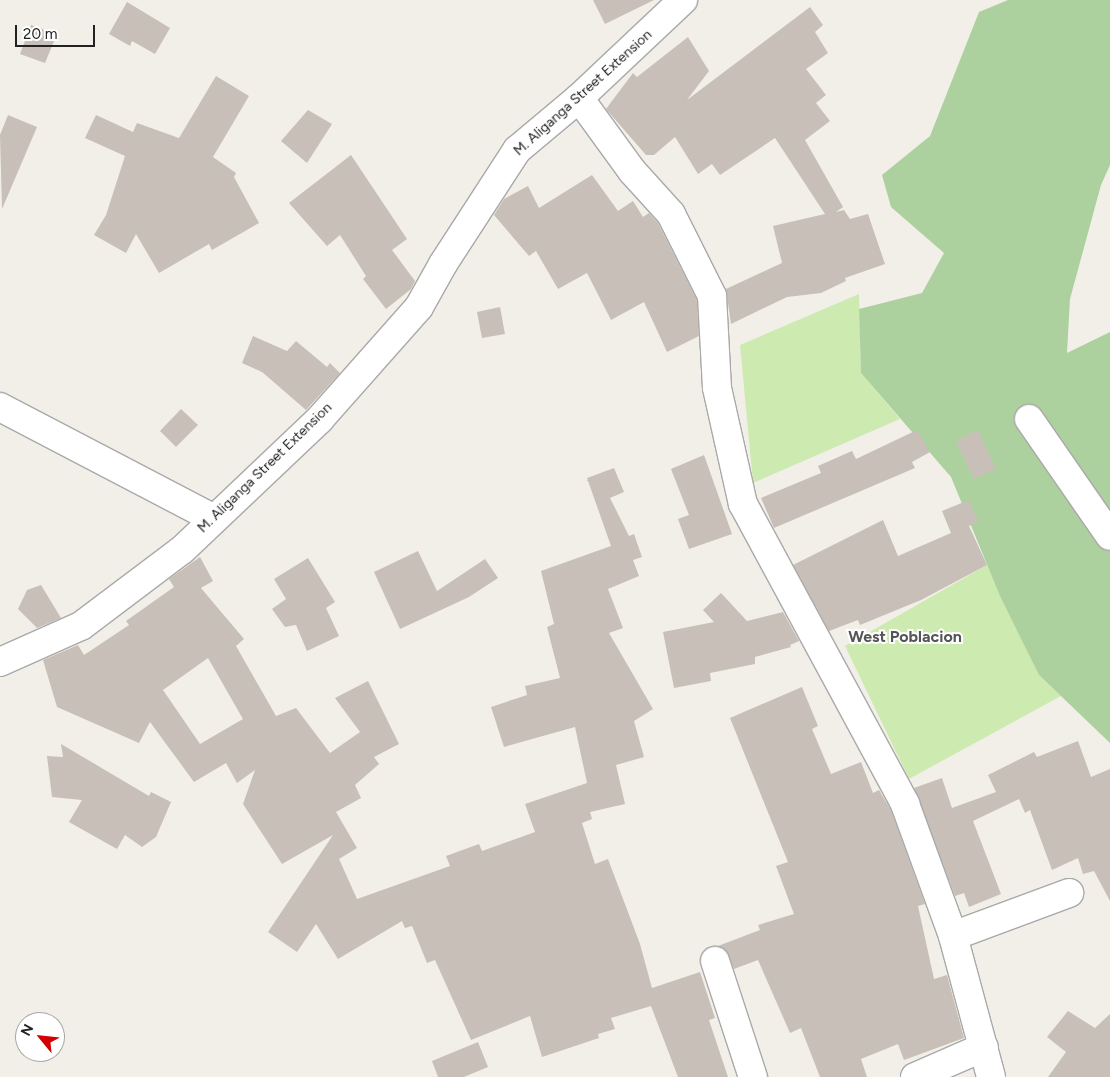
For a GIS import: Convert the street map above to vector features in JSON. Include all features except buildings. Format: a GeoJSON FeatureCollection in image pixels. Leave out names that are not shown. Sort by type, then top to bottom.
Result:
{"type":"FeatureCollection","features":[{"type":"Feature","properties":{"kind":"street","name":"M. Aliganga Street Extension"},"geometry":{"type":"LineString","coordinates":[[0,662],[81,626],[182,550],[212,518],[319,420],[419,307],[442,264],[517,150],[579,98],[678,2]]}},
{"type":"Feature","properties":{"kind":"street"},"geometry":{"type":"LineString","coordinates":[[579,98],[632,171],[671,214],[712,296],[716,388],[743,504],[905,804],[953,936],[991,1077]]}},
{"type":"Feature","properties":{"kind":"street"},"geometry":{"type":"LineString","coordinates":[[0,407],[212,518]]}},
{"type":"Feature","properties":{"kind":"street"},"geometry":{"type":"LineString","coordinates":[[1029,419],[1110,536]]}},
{"type":"Feature","properties":{"kind":"street"},"geometry":{"type":"LineString","coordinates":[[953,936],[1069,893]]}},
{"type":"Feature","properties":{"kind":"street"},"geometry":{"type":"LineString","coordinates":[[716,961],[752,1077]]}},
{"type":"Feature","properties":{"kind":"street"},"geometry":{"type":"LineString","coordinates":[[915,1077],[984,1046]]}},
{"type":"Feature","properties":{"kind":"green space"},"geometry":{"type":"Polygon","coordinates":[[[1008,0],[1110,0],[1110,165],[1101,185],[1070,299],[1067,353],[1110,332],[1110,743],[1039,675],[1000,596],[951,477],[861,373],[859,309],[922,293],[944,253],[891,207],[882,175],[930,136],[979,12],[1008,0]]]}},
{"type":"Feature","properties":{"kind":"green space"},"geometry":{"type":"Polygon","coordinates":[[[859,294],[861,373],[900,419],[753,483],[740,345],[859,294]]]}},
{"type":"Feature","properties":{"kind":"green space"},"geometry":{"type":"Polygon","coordinates":[[[987,565],[1039,675],[1061,696],[909,779],[845,646],[987,565]]]}},
{"type":"Feature","properties":{"kind":"district","name":"West Poblacion"},"geometry":{"type":"Point","coordinates":[905,637]}}]}
